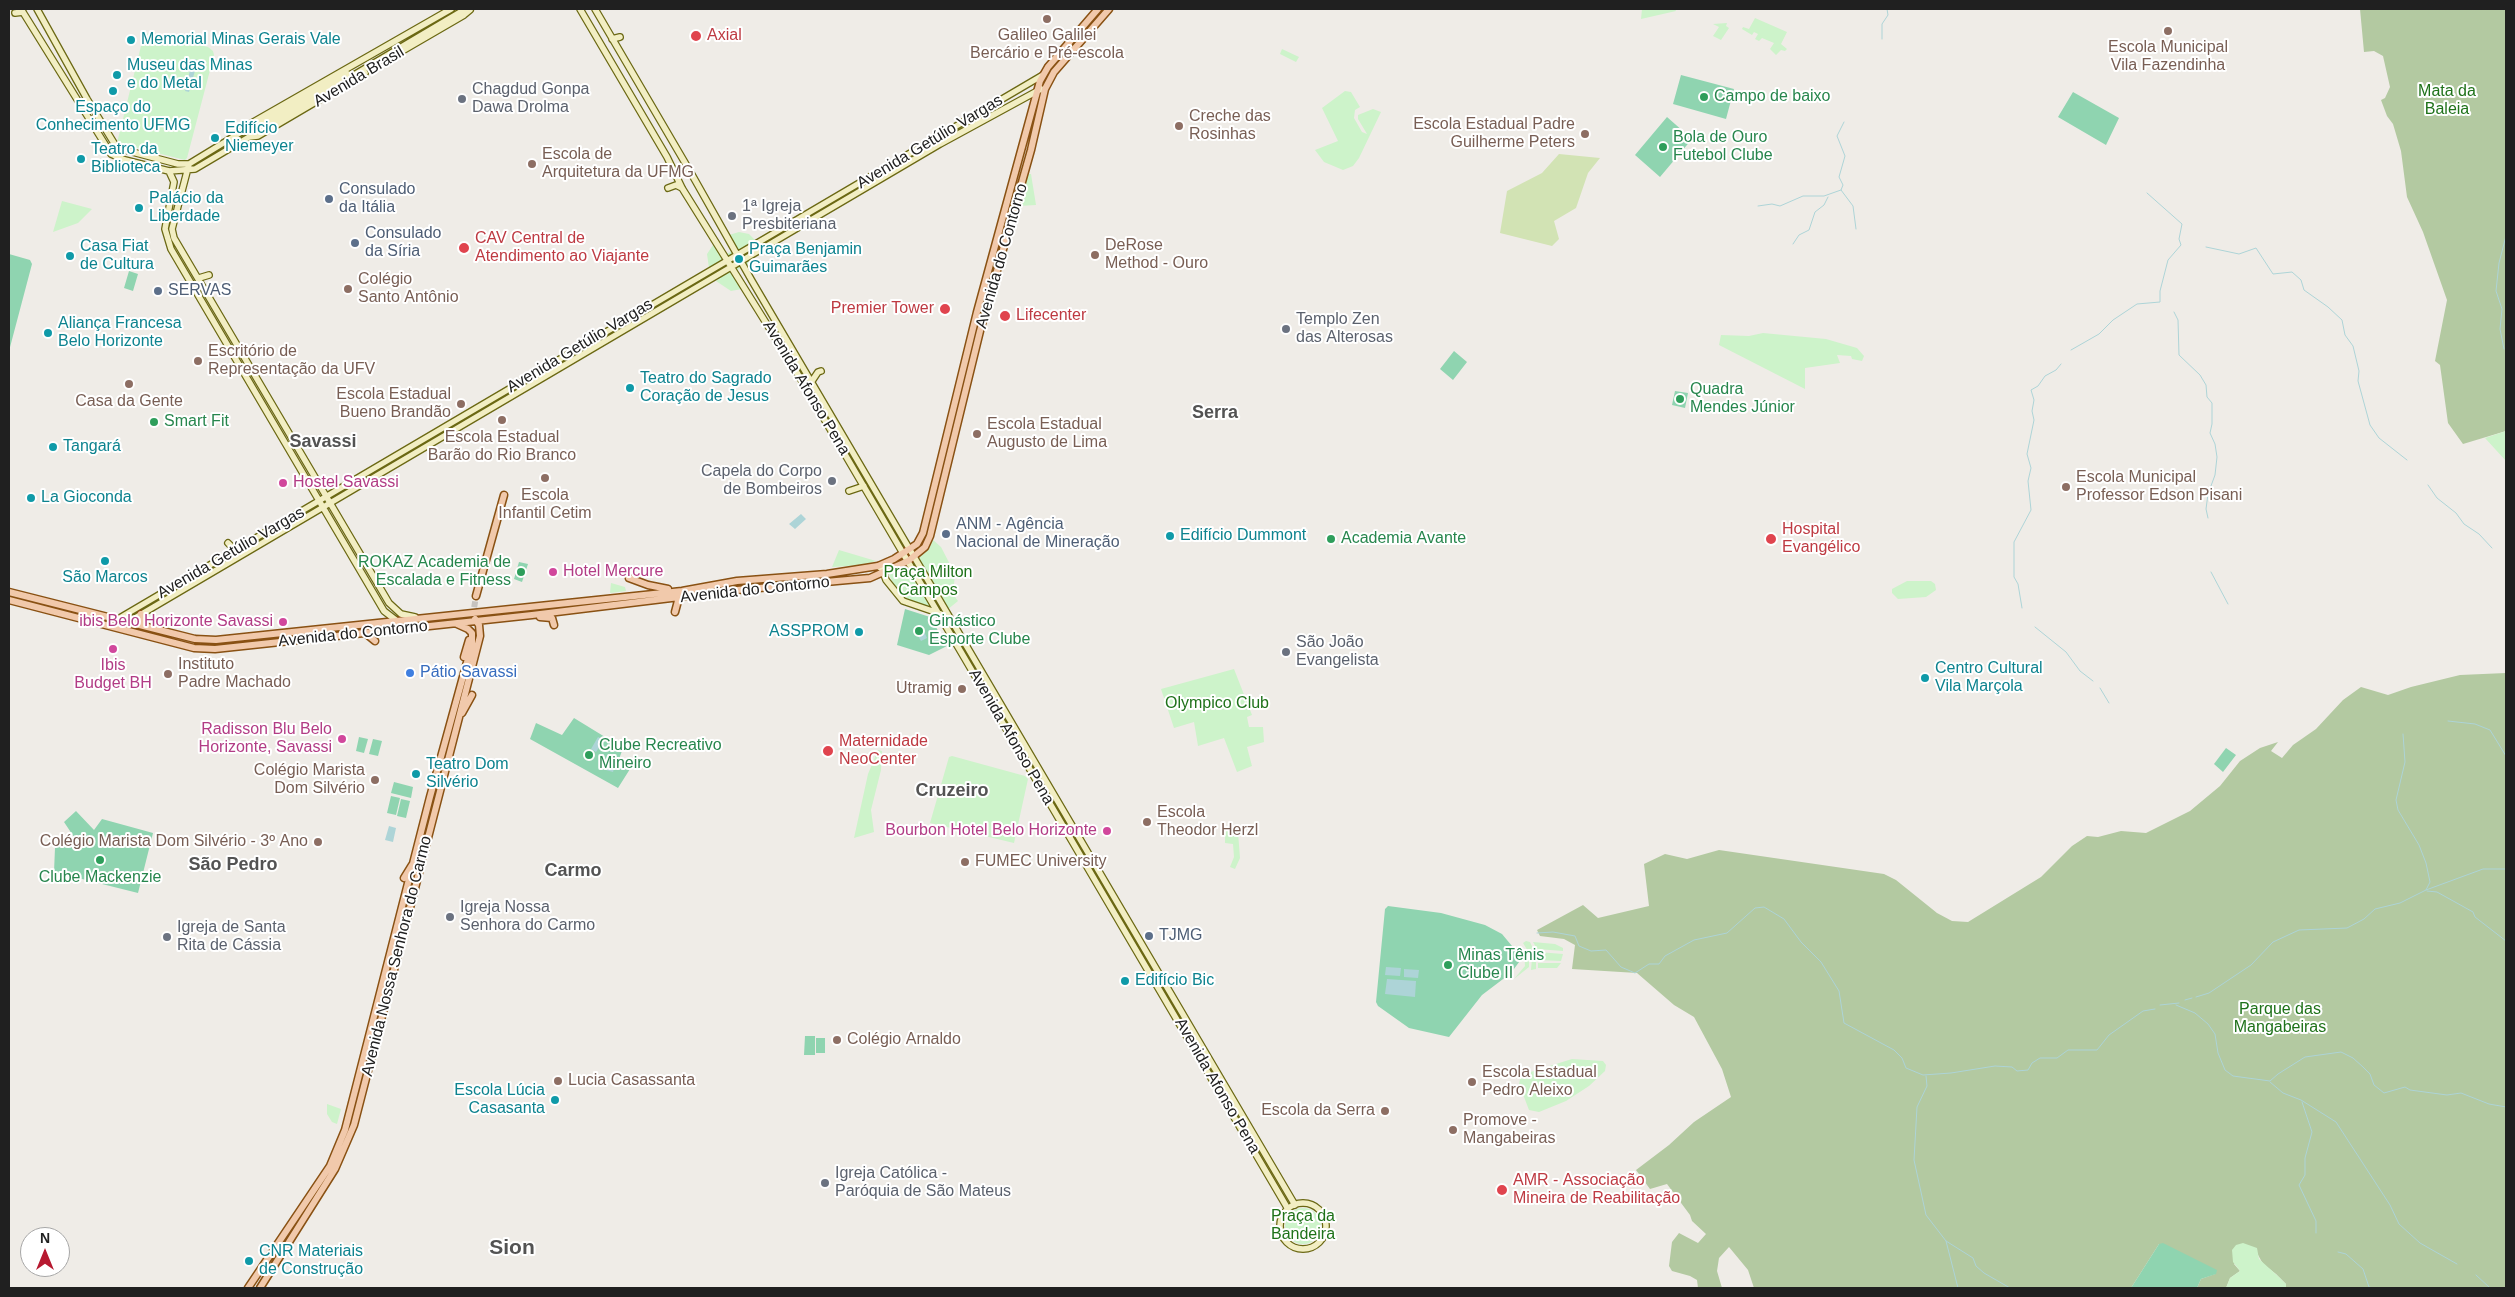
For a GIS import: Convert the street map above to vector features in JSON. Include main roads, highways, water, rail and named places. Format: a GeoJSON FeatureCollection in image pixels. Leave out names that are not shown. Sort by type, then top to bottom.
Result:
{"type":"FeatureCollection","features":[{"type":"Feature","properties":{"kind":"main road"},"geometry":{"type":"LineString","coordinates":[[37,9],[87,99],[117,148],[178,164],[189,164],[172,229],[174,238],[389,604],[407,616],[420,618]]}},
{"type":"Feature","properties":{"kind":"main road","name":"Avenida Brasil"},"geometry":{"type":"LineString","coordinates":[[189,164],[258,119],[451,9]]}},
{"type":"Feature","properties":{"kind":"main road","name":"Avenida Afonso Pena"},"geometry":{"type":"LineString","coordinates":[[580,9],[667,157],[682,188],[728,260],[864,486],[1035,781],[1116,914],[1288,1209]]}},
{"type":"Feature","properties":{"kind":"main road","name":"Avenida Afonso Pena"},"geometry":{"type":"LineString","coordinates":[[594,9],[1295,1205]]}},
{"type":"Feature","properties":{"kind":"main road","name":"Avenida do Contorno"},"geometry":{"type":"LineString","coordinates":[[9,592],[144,626],[210,640],[557,604],[861,579],[882,574],[908,561],[925,547],[930,536],[980,331],[1031,150],[1042,75],[1098,9]]}},
{"type":"Feature","properties":{"kind":"main road","name":"Avenida do Contorno"},"geometry":{"type":"LineString","coordinates":[[9,600],[202,649],[532,615],[680,594],[737,581],[827,574],[878,566],[903,554],[917,544],[923,534],[979,304],[1041,89],[1109,9]]}},
{"type":"Feature","properties":{"kind":"main road"},"geometry":{"type":"LineString","coordinates":[[15,13],[22,10],[111,154],[125,160],[169,171],[187,171]]}},
{"type":"Feature","properties":{"kind":"main road","name":"Avenida Brasil"},"geometry":{"type":"LineString","coordinates":[[242,131],[254,128],[464,10]]}},
{"type":"Feature","properties":{"kind":"main road","name":"Avenida Brasil"},"geometry":{"type":"LineString","coordinates":[[187,171],[195,169],[247,138],[258,136],[464,15],[464,10]]}},
{"type":"Feature","properties":{"kind":"main road"},"geometry":{"type":"LineString","coordinates":[[612,39],[620,37]]}},
{"type":"Feature","properties":{"kind":"main road","name":"Avenida Getúlio Vargas"},"geometry":{"type":"LineString","coordinates":[[118,619],[1042,75]]}},
{"type":"Feature","properties":{"kind":"main road","name":"Avenida Getúlio Vargas"},"geometry":{"type":"LineString","coordinates":[[128,622],[940,144],[1041,89]]}},
{"type":"Feature","properties":{"kind":"main road"},"geometry":{"type":"LineString","coordinates":[[247,138],[254,128]]}},
{"type":"Feature","properties":{"kind":"main road"},"geometry":{"type":"LineString","coordinates":[[949,130],[952,133],[960,133]]}},
{"type":"Feature","properties":{"kind":"main road"},"geometry":{"type":"LineString","coordinates":[[929,143],[940,144]]}},
{"type":"Feature","properties":{"kind":"main road"},"geometry":{"type":"LineString","coordinates":[[169,171],[174,182],[165,228],[166,238],[384,610],[397,621],[411,627]]}},
{"type":"Feature","properties":{"kind":"main road"},"geometry":{"type":"LineString","coordinates":[[668,188],[676,185],[682,188]]}},
{"type":"Feature","properties":{"kind":"main road"},"geometry":{"type":"LineString","coordinates":[[166,238],[174,238]]}},
{"type":"Feature","properties":{"kind":"main road"},"geometry":{"type":"LineString","coordinates":[[198,278],[209,276]]}},
{"type":"Feature","properties":{"kind":"main road"},"geometry":{"type":"LineString","coordinates":[[812,381],[818,372],[821,371]]}},
{"type":"Feature","properties":{"kind":"main road"},"geometry":{"type":"LineString","coordinates":[[524,390],[528,391],[529,395]]}},
{"type":"Feature","properties":{"kind":"main road"},"geometry":{"type":"LineString","coordinates":[[262,416],[271,416]]}},
{"type":"Feature","properties":{"kind":"main road"},"geometry":{"type":"LineString","coordinates":[[849,491],[864,486]]}},
{"type":"Feature","properties":{"kind":"main road"},"geometry":{"type":"LineString","coordinates":[[476,596],[504,495]]}},
{"type":"Feature","properties":{"kind":"main road"},"geometry":{"type":"LineString","coordinates":[[228,543],[235,550]]}},
{"type":"Feature","properties":{"kind":"main road"},"geometry":{"type":"LineString","coordinates":[[229,553],[233,560]]}},
{"type":"Feature","properties":{"kind":"main road"},"geometry":{"type":"LineString","coordinates":[[218,559],[222,567]]}},
{"type":"Feature","properties":{"kind":"main road"},"geometry":{"type":"LineString","coordinates":[[878,566],[882,569],[882,574],[903,601],[939,613],[951,620]]}},
{"type":"Feature","properties":{"kind":"main road"},"geometry":{"type":"LineString","coordinates":[[628,578],[680,594],[675,612]]}},
{"type":"Feature","properties":{"kind":"main road"},"geometry":{"type":"LineString","coordinates":[[532,615],[548,610],[557,604]]}},
{"type":"Feature","properties":{"kind":"main road"},"geometry":{"type":"LineString","coordinates":[[141,614],[144,626]]}},
{"type":"Feature","properties":{"kind":"main road"},"geometry":{"type":"LineString","coordinates":[[462,614],[477,620]]}},
{"type":"Feature","properties":{"kind":"main road"},"geometry":{"type":"LineString","coordinates":[[532,615],[552,618],[554,626]]}},
{"type":"Feature","properties":{"kind":"main road"},"geometry":{"type":"LineString","coordinates":[[78,618],[94,619],[114,624],[128,622]]}},
{"type":"Feature","properties":{"kind":"main road","name":"Avenida Nossa Senhora do Carmo"},"geometry":{"type":"LineString","coordinates":[[260,1288],[341,1158],[354,1125],[371,1063],[382,1034],[422,859],[480,636],[477,620]]}},
{"type":"Feature","properties":{"kind":"main road","name":"Avenida Nossa Senhora do Carmo"},"geometry":{"type":"LineString","coordinates":[[248,1288],[336,1155],[350,1114],[378,1005],[422,859],[444,746],[473,638],[468,629],[454,623]]}},
{"type":"Feature","properties":{"kind":"main road"},"geometry":{"type":"LineString","coordinates":[[363,632],[375,642]]}},
{"type":"Feature","properties":{"kind":"main road"},"geometry":{"type":"LineString","coordinates":[[444,746],[447,722],[469,640]]}},
{"type":"Feature","properties":{"kind":"main road"},"geometry":{"type":"LineString","coordinates":[[457,723],[472,695]]}},
{"type":"Feature","properties":{"kind":"main road"},"geometry":{"type":"LineString","coordinates":[[404,878],[422,859]]}},
{"type":"Feature","properties":{"kind":"main road"},"geometry":{"type":"LineString","coordinates":[[1116,914],[1123,911]]}},
{"type":"Feature","properties":{"kind":"main road"},"geometry":{"type":"LineString","coordinates":[[378,1005],[376,1026],[382,1034]]}},
{"type":"Feature","properties":{"kind":"main road"},"geometry":{"type":"LineString","coordinates":[[364,1030],[371,1035],[371,1063]]}},
{"type":"Feature","properties":{"kind":"main road"},"geometry":{"type":"LineString","coordinates":[[1310,1204],[1318,1209],[1324,1217],[1326,1224],[1323,1236],[1313,1246],[1296,1248],[1284,1240],[1280,1223],[1288,1209],[1295,1205],[1310,1204]]}},
{"type":"Feature","properties":{"kind":"water"},"geometry":{"type":"Polygon","coordinates":[[[196,59],[200,65],[196,67],[189,92],[185,91],[191,66],[189,62],[196,59]]]}},
{"type":"Feature","properties":{"kind":"water"},"geometry":{"type":"Polygon","coordinates":[[[801,514],[806,519],[795,529],[789,524],[801,514]]]}},
{"type":"Feature","properties":{"kind":"water"},"geometry":{"type":"Polygon","coordinates":[[[921,625],[927,638],[921,641],[914,629],[921,625]]]}},
{"type":"Feature","properties":{"kind":"water"},"geometry":{"type":"Polygon","coordinates":[[[598,737],[604,740],[596,752],[591,749],[598,737]]]}},
{"type":"Feature","properties":{"kind":"water"},"geometry":{"type":"Polygon","coordinates":[[[610,756],[617,758],[613,772],[606,770],[610,756]]]}},
{"type":"Feature","properties":{"kind":"water"},"geometry":{"type":"Polygon","coordinates":[[[389,826],[396,828],[393,842],[385,840],[389,826]]]}},
{"type":"Feature","properties":{"kind":"water"},"geometry":{"type":"Polygon","coordinates":[[[1386,967],[1401,968],[1400,976],[1385,975],[1386,967]]]}},
{"type":"Feature","properties":{"kind":"water"},"geometry":{"type":"Polygon","coordinates":[[[1404,969],[1419,970],[1418,978],[1404,977],[1404,969]]]}},
{"type":"Feature","properties":{"kind":"water"},"geometry":{"type":"Polygon","coordinates":[[[1387,979],[1416,981],[1415,997],[1385,994],[1387,979]]]}},
{"type":"Feature","properties":{"kind":"waterway"},"geometry":{"type":"LineString","coordinates":[[1882,39],[1882,24],[1888,15],[1887,9]]}},
{"type":"Feature","properties":{"kind":"waterway"},"geometry":{"type":"LineString","coordinates":[[1844,122],[1837,136],[1845,156],[1839,177],[1843,185],[1841,190],[1853,206],[1856,229]]}},
{"type":"Feature","properties":{"kind":"waterway"},"geometry":{"type":"LineString","coordinates":[[1758,206],[1772,204],[1780,206],[1803,196],[1824,196],[1841,190]]}},
{"type":"Feature","properties":{"kind":"waterway"},"geometry":{"type":"LineString","coordinates":[[2071,350],[2099,334],[2113,320],[2137,304],[2160,302],[2160,291],[2168,260],[2181,245],[2179,239],[2182,224],[2147,193]]}},
{"type":"Feature","properties":{"kind":"waterway"},"geometry":{"type":"LineString","coordinates":[[1793,244],[1799,235],[1809,230],[1815,212],[1824,205],[1828,197]]}},
{"type":"Feature","properties":{"kind":"waterway"},"geometry":{"type":"LineString","coordinates":[[2504,349],[2500,329],[2502,309],[2496,291],[2499,263],[2506,236]]}},
{"type":"Feature","properties":{"kind":"waterway"},"geometry":{"type":"LineString","coordinates":[[2206,247],[2239,254],[2256,248],[2273,274],[2292,272],[2301,280],[2304,290],[2328,307],[2342,320],[2345,335],[2353,346],[2359,371],[2358,381],[2370,425],[2379,438],[2407,460]]}},
{"type":"Feature","properties":{"kind":"waterway"},"geometry":{"type":"LineString","coordinates":[[2174,312],[2178,320],[2179,355],[2200,375],[2206,385],[2207,397],[2212,403],[2210,433],[2215,444],[2217,457],[2215,475],[2208,494],[2206,509],[2208,518]]}},
{"type":"Feature","properties":{"kind":"waterway"},"geometry":{"type":"LineString","coordinates":[[2022,608],[2018,584],[2014,577],[2014,542],[2031,510],[2028,481],[2031,468],[2027,454],[2034,420],[2032,411],[2034,400],[2031,390],[2038,386],[2045,376],[2056,370],[2061,364]]}},
{"type":"Feature","properties":{"kind":"waterway"},"geometry":{"type":"LineString","coordinates":[[2428,485],[2437,498],[2456,513],[2464,524],[2479,534],[2492,548]]}},
{"type":"Feature","properties":{"kind":"waterway"},"geometry":{"type":"LineString","coordinates":[[2211,572],[2228,604]]}},
{"type":"Feature","properties":{"kind":"waterway"},"geometry":{"type":"LineString","coordinates":[[2035,627],[2066,652],[2080,671],[2093,681]]}},
{"type":"Feature","properties":{"kind":"waterway"},"geometry":{"type":"LineString","coordinates":[[2100,688],[2109,703]]}},
{"type":"Feature","properties":{"kind":"waterway"},"geometry":{"type":"LineString","coordinates":[[2448,721],[2475,724],[2490,730],[2506,756]]}},
{"type":"Feature","properties":{"kind":"waterway"},"geometry":{"type":"LineString","coordinates":[[2196,997],[2209,993],[2251,965],[2273,942],[2299,930],[2347,928],[2364,919],[2375,909],[2400,903],[2426,890],[2430,882],[2426,863],[2419,845],[2398,810],[2396,800],[2405,762],[2403,734]]}},
{"type":"Feature","properties":{"kind":"waterway"},"geometry":{"type":"LineString","coordinates":[[2426,890],[2483,869],[2506,869]]}},
{"type":"Feature","properties":{"kind":"waterway"},"geometry":{"type":"LineString","coordinates":[[2427,891],[2437,892],[2473,912],[2475,917],[2506,941]]}},
{"type":"Feature","properties":{"kind":"waterway"},"geometry":{"type":"LineString","coordinates":[[1537,933],[1553,932],[1575,936],[1579,946],[1591,951],[1606,950],[1621,967],[1635,973],[1649,964],[1659,964],[1665,956],[1694,940],[1727,933],[1755,908],[1764,907],[1784,919],[1801,942],[1821,962],[1839,991],[1844,1023],[1894,1050],[1902,1058],[1906,1068],[1923,1075],[1995,1066],[2012,1067],[2017,1071],[2028,1070],[2032,1063],[2040,1058],[2057,1058],[2068,1050],[2097,1050],[2109,1035],[2143,1011],[2155,1009]]}},
{"type":"Feature","properties":{"kind":"waterway"},"geometry":{"type":"LineString","coordinates":[[2185,1000],[2192,998]]}},
{"type":"Feature","properties":{"kind":"waterway"},"geometry":{"type":"LineString","coordinates":[[2160,1005],[2179,1003]]}},
{"type":"Feature","properties":{"kind":"waterway"},"geometry":{"type":"LineString","coordinates":[[2176,1005],[2195,1013],[2208,1024],[2215,1034],[2218,1053],[2225,1070],[2233,1076],[2270,1081],[2305,1057],[2341,1052],[2353,1058],[2363,1067],[2370,1074],[2374,1085],[2384,1093],[2405,1087],[2410,1090],[2447,1095],[2461,1093],[2489,1104],[2506,1107]]}},
{"type":"Feature","properties":{"kind":"waterway"},"geometry":{"type":"LineString","coordinates":[[1926,1076],[1927,1086],[1917,1107],[1914,1160],[1926,1215],[1946,1241],[1973,1258],[1976,1266],[1984,1273],[2010,1288]]}},
{"type":"Feature","properties":{"kind":"waterway"},"geometry":{"type":"LineString","coordinates":[[2270,1082],[2283,1093],[2301,1100],[2336,1122],[2390,1205],[2399,1224],[2420,1243],[2457,1264]]}},
{"type":"Feature","properties":{"kind":"waterway"},"geometry":{"type":"LineString","coordinates":[[2302,1102],[2312,1132],[2305,1158],[2305,1175],[2299,1185],[2316,1221],[2316,1233]]}},
{"type":"Feature","properties":{"kind":"waterway"},"geometry":{"type":"LineString","coordinates":[[1946,1241],[1958,1288]]}},
{"type":"Feature","properties":{"kind":"waterway"},"geometry":{"type":"LineString","coordinates":[[2338,1252],[2346,1254],[2363,1269],[2369,1287],[2373,1288]]}},
{"type":"Feature","properties":{"kind":"waterway"},"geometry":{"type":"LineString","coordinates":[[2476,1275],[2490,1288]]}},
{"type":"Feature","properties":{"kind":"tunnel"},"geometry":{"type":"LineString","coordinates":[[470,634],[476,596]]}},
{"type":"Feature","properties":{"kind":"place","name":"Galileo Galilei Bercário e Pré-escola"},"geometry":{"type":"Point","coordinates":[1047,19]}},
{"type":"Feature","properties":{"kind":"place","name":"Escola Municipal Vila Fazendinha"},"geometry":{"type":"Point","coordinates":[2168,31]}},
{"type":"Feature","properties":{"kind":"place","name":"Axial"},"geometry":{"type":"Point","coordinates":[696,36]}},
{"type":"Feature","properties":{"kind":"place","name":"Memorial Minas Gerais Vale"},"geometry":{"type":"Point","coordinates":[131,40]}},
{"type":"Feature","properties":{"kind":"place","name":"Museu das Minas e do Metal"},"geometry":{"type":"Point","coordinates":[117,75]}},
{"type":"Feature","properties":{"kind":"place","name":"Espaço do Conhecimento UFMG"},"geometry":{"type":"Point","coordinates":[113,91]}},
{"type":"Feature","properties":{"kind":"place","name":"Campo de baixo"},"geometry":{"type":"Point","coordinates":[1704,97]}},
{"type":"Feature","properties":{"kind":"place","name":"Chagdud Gonpa Dawa Drolma"},"geometry":{"type":"Point","coordinates":[462,99]}},
{"type":"Feature","properties":{"kind":"place","name":"Creche das Rosinhas"},"geometry":{"type":"Point","coordinates":[1179,126]}},
{"type":"Feature","properties":{"kind":"place","name":"Escola Estadual Padre Guilherme Peters"},"geometry":{"type":"Point","coordinates":[1585,134]}},
{"type":"Feature","properties":{"kind":"place","name":"Edifício Niemeyer"},"geometry":{"type":"Point","coordinates":[215,138]}},
{"type":"Feature","properties":{"kind":"place","name":"Bola de Ouro Futebol Clube"},"geometry":{"type":"Point","coordinates":[1663,147]}},
{"type":"Feature","properties":{"kind":"place","name":"Teatro da Biblioteca"},"geometry":{"type":"Point","coordinates":[81,159]}},
{"type":"Feature","properties":{"kind":"place","name":"Escola de Arquitetura da UFMG"},"geometry":{"type":"Point","coordinates":[532,164]}},
{"type":"Feature","properties":{"kind":"place","name":"Consulado da Itália"},"geometry":{"type":"Point","coordinates":[329,199]}},
{"type":"Feature","properties":{"kind":"place","name":"Palácio da Liberdade"},"geometry":{"type":"Point","coordinates":[139,208]}},
{"type":"Feature","properties":{"kind":"place","name":"1ª Igreja Presbiteriana"},"geometry":{"type":"Point","coordinates":[732,216]}},
{"type":"Feature","properties":{"kind":"place","name":"Consulado da Síria"},"geometry":{"type":"Point","coordinates":[355,243]}},
{"type":"Feature","properties":{"kind":"place","name":"CAV Central de Atendimento ao Viajante"},"geometry":{"type":"Point","coordinates":[464,248]}},
{"type":"Feature","properties":{"kind":"place","name":"DeRose Method - Ouro"},"geometry":{"type":"Point","coordinates":[1095,255]}},
{"type":"Feature","properties":{"kind":"place","name":"Casa Fiat de Cultura"},"geometry":{"type":"Point","coordinates":[70,256]}},
{"type":"Feature","properties":{"kind":"place","name":"Praça Benjamin Guimarães"},"geometry":{"type":"Point","coordinates":[739,259]}},
{"type":"Feature","properties":{"kind":"place","name":"Colégio Santo Antônio"},"geometry":{"type":"Point","coordinates":[348,289]}},
{"type":"Feature","properties":{"kind":"place","name":"SERVAS"},"geometry":{"type":"Point","coordinates":[158,291]}},
{"type":"Feature","properties":{"kind":"place","name":"Premier Tower"},"geometry":{"type":"Point","coordinates":[945,309]}},
{"type":"Feature","properties":{"kind":"place","name":"Lifecenter"},"geometry":{"type":"Point","coordinates":[1005,316]}},
{"type":"Feature","properties":{"kind":"place","name":"Templo Zen das Alterosas"},"geometry":{"type":"Point","coordinates":[1286,329]}},
{"type":"Feature","properties":{"kind":"place","name":"Aliança Francesa Belo Horizonte"},"geometry":{"type":"Point","coordinates":[48,333]}},
{"type":"Feature","properties":{"kind":"place","name":"Escritório de Representação da UFV"},"geometry":{"type":"Point","coordinates":[198,361]}},
{"type":"Feature","properties":{"kind":"place","name":"Casa da Gente"},"geometry":{"type":"Point","coordinates":[129,384]}},
{"type":"Feature","properties":{"kind":"place","name":"Teatro do Sagrado Coração de Jesus"},"geometry":{"type":"Point","coordinates":[630,388]}},
{"type":"Feature","properties":{"kind":"place","name":"Quadra Mendes Júnior"},"geometry":{"type":"Point","coordinates":[1680,399]}},
{"type":"Feature","properties":{"kind":"place","name":"Escola Estadual Bueno Brandão"},"geometry":{"type":"Point","coordinates":[461,404]}},
{"type":"Feature","properties":{"kind":"place","name":"Escola Estadual Barão do Rio Branco"},"geometry":{"type":"Point","coordinates":[502,420]}},
{"type":"Feature","properties":{"kind":"place","name":"Smart Fit"},"geometry":{"type":"Point","coordinates":[154,422]}},
{"type":"Feature","properties":{"kind":"place","name":"Escola Estadual Augusto de Lima"},"geometry":{"type":"Point","coordinates":[977,434]}},
{"type":"Feature","properties":{"kind":"place","name":"Tangará"},"geometry":{"type":"Point","coordinates":[53,447]}},
{"type":"Feature","properties":{"kind":"place","name":"Escola Infantil Cetim"},"geometry":{"type":"Point","coordinates":[545,478]}},
{"type":"Feature","properties":{"kind":"place","name":"Capela do Corpo de Bombeiros"},"geometry":{"type":"Point","coordinates":[832,481]}},
{"type":"Feature","properties":{"kind":"place","name":"Hostel Savassi"},"geometry":{"type":"Point","coordinates":[283,483]}},
{"type":"Feature","properties":{"kind":"place","name":"Escola Municipal Professor Edson Pisani"},"geometry":{"type":"Point","coordinates":[2066,487]}},
{"type":"Feature","properties":{"kind":"place","name":"La Gioconda"},"geometry":{"type":"Point","coordinates":[31,498]}},
{"type":"Feature","properties":{"kind":"place","name":"ANM - Agência Nacional de Mineração"},"geometry":{"type":"Point","coordinates":[946,534]}},
{"type":"Feature","properties":{"kind":"place","name":"Edifício Dummont"},"geometry":{"type":"Point","coordinates":[1170,536]}},
{"type":"Feature","properties":{"kind":"place","name":"Academia Avante"},"geometry":{"type":"Point","coordinates":[1331,539]}},
{"type":"Feature","properties":{"kind":"place","name":"Hospital Evangélico"},"geometry":{"type":"Point","coordinates":[1771,539]}},
{"type":"Feature","properties":{"kind":"place","name":"São Marcos"},"geometry":{"type":"Point","coordinates":[105,561]}},
{"type":"Feature","properties":{"kind":"place","name":"ROKAZ Academia de Escalada e Fitness"},"geometry":{"type":"Point","coordinates":[521,572]}},
{"type":"Feature","properties":{"kind":"place","name":"Hotel Mercure"},"geometry":{"type":"Point","coordinates":[553,572]}},
{"type":"Feature","properties":{"kind":"place","name":"ibis Belo Horizonte Savassi"},"geometry":{"type":"Point","coordinates":[283,622]}},
{"type":"Feature","properties":{"kind":"place","name":"Ginástico Esporte Clube"},"geometry":{"type":"Point","coordinates":[919,631]}},
{"type":"Feature","properties":{"kind":"place","name":"ASSPROM"},"geometry":{"type":"Point","coordinates":[859,632]}},
{"type":"Feature","properties":{"kind":"place","name":"Ibis Budget BH"},"geometry":{"type":"Point","coordinates":[113,649]}},
{"type":"Feature","properties":{"kind":"place","name":"São João Evangelista"},"geometry":{"type":"Point","coordinates":[1286,652]}},
{"type":"Feature","properties":{"kind":"place","name":"Pátio Savassi"},"geometry":{"type":"Point","coordinates":[410,673]}},
{"type":"Feature","properties":{"kind":"place","name":"Instituto Padre Machado"},"geometry":{"type":"Point","coordinates":[168,674]}},
{"type":"Feature","properties":{"kind":"place","name":"Centro Cultural Vila Marçola"},"geometry":{"type":"Point","coordinates":[1925,678]}},
{"type":"Feature","properties":{"kind":"place","name":"Utramig"},"geometry":{"type":"Point","coordinates":[962,689]}},
{"type":"Feature","properties":{"kind":"place","name":"Radisson Blu Belo Horizonte, Savassi"},"geometry":{"type":"Point","coordinates":[342,739]}},
{"type":"Feature","properties":{"kind":"place","name":"Maternidade NeoCenter"},"geometry":{"type":"Point","coordinates":[828,751]}},
{"type":"Feature","properties":{"kind":"place","name":"Clube Recreativo Mineiro"},"geometry":{"type":"Point","coordinates":[589,755]}},
{"type":"Feature","properties":{"kind":"place","name":"Teatro Dom Silvério"},"geometry":{"type":"Point","coordinates":[416,774]}},
{"type":"Feature","properties":{"kind":"place","name":"Colégio Marista Dom Silvério"},"geometry":{"type":"Point","coordinates":[375,780]}},
{"type":"Feature","properties":{"kind":"place","name":"Escola Theodor Herzl"},"geometry":{"type":"Point","coordinates":[1147,822]}},
{"type":"Feature","properties":{"kind":"place","name":"Bourbon Hotel Belo Horizonte"},"geometry":{"type":"Point","coordinates":[1107,831]}},
{"type":"Feature","properties":{"kind":"place","name":"Colégio Marista Dom Silvério - 3º Ano"},"geometry":{"type":"Point","coordinates":[318,842]}},
{"type":"Feature","properties":{"kind":"place","name":"Clube Mackenzie"},"geometry":{"type":"Point","coordinates":[100,860]}},
{"type":"Feature","properties":{"kind":"place","name":"FUMEC University"},"geometry":{"type":"Point","coordinates":[965,862]}},
{"type":"Feature","properties":{"kind":"place","name":"Igreja Nossa Senhora do Carmo"},"geometry":{"type":"Point","coordinates":[450,917]}},
{"type":"Feature","properties":{"kind":"place","name":"TJMG"},"geometry":{"type":"Point","coordinates":[1149,936]}},
{"type":"Feature","properties":{"kind":"place","name":"Igreja de Santa Rita de Cássia"},"geometry":{"type":"Point","coordinates":[167,937]}},
{"type":"Feature","properties":{"kind":"place","name":"Minas Tênis Clube II"},"geometry":{"type":"Point","coordinates":[1448,965]}},
{"type":"Feature","properties":{"kind":"place","name":"Edifício Bic"},"geometry":{"type":"Point","coordinates":[1125,981]}},
{"type":"Feature","properties":{"kind":"place","name":"Colégio Arnaldo"},"geometry":{"type":"Point","coordinates":[837,1040]}},
{"type":"Feature","properties":{"kind":"place","name":"Lucia Casassanta"},"geometry":{"type":"Point","coordinates":[558,1081]}},
{"type":"Feature","properties":{"kind":"place","name":"Escola Estadual Pedro Aleixo"},"geometry":{"type":"Point","coordinates":[1472,1082]}},
{"type":"Feature","properties":{"kind":"place","name":"Escola Lúcia Casasanta"},"geometry":{"type":"Point","coordinates":[555,1100]}},
{"type":"Feature","properties":{"kind":"place","name":"Escola da Serra"},"geometry":{"type":"Point","coordinates":[1385,1111]}},
{"type":"Feature","properties":{"kind":"place","name":"Promove - Mangabeiras"},"geometry":{"type":"Point","coordinates":[1453,1130]}},
{"type":"Feature","properties":{"kind":"place","name":"Igreja Católica - Paróquia de São Mateus"},"geometry":{"type":"Point","coordinates":[825,1183]}},
{"type":"Feature","properties":{"kind":"place","name":"AMR - Associação Mineira de Reabilitação"},"geometry":{"type":"Point","coordinates":[1502,1190]}},
{"type":"Feature","properties":{"kind":"place","name":"CNR Materiais de Construção"},"geometry":{"type":"Point","coordinates":[249,1261]}},
{"type":"Feature","properties":{"kind":"district","name":"Serra"},"geometry":{"type":"Point","coordinates":[1215,413]}},
{"type":"Feature","properties":{"kind":"district","name":"Savassi"},"geometry":{"type":"Point","coordinates":[323,442]}},
{"type":"Feature","properties":{"kind":"district","name":"Cruzeiro"},"geometry":{"type":"Point","coordinates":[952,791]}},
{"type":"Feature","properties":{"kind":"district","name":"São Pedro"},"geometry":{"type":"Point","coordinates":[233,865]}},
{"type":"Feature","properties":{"kind":"district","name":"Carmo"},"geometry":{"type":"Point","coordinates":[573,871]}},
{"type":"Feature","properties":{"kind":"district","name":"Sion"},"geometry":{"type":"Point","coordinates":[512,1248]}},
{"type":"Feature","properties":{"kind":"park label","name":"Mata da Baleia"},"geometry":{"type":"Point","coordinates":[2447,101]}},
{"type":"Feature","properties":{"kind":"park label","name":"Praça Milton Campos"},"geometry":{"type":"Point","coordinates":[928,582]}},
{"type":"Feature","properties":{"kind":"park label","name":"Olympico Club"},"geometry":{"type":"Point","coordinates":[1217,704]}},
{"type":"Feature","properties":{"kind":"park label","name":"Parque das Mangabeiras"},"geometry":{"type":"Point","coordinates":[2280,1019]}},
{"type":"Feature","properties":{"kind":"park label","name":"Praça da Bandeira"},"geometry":{"type":"Point","coordinates":[1303,1226]}}]}
